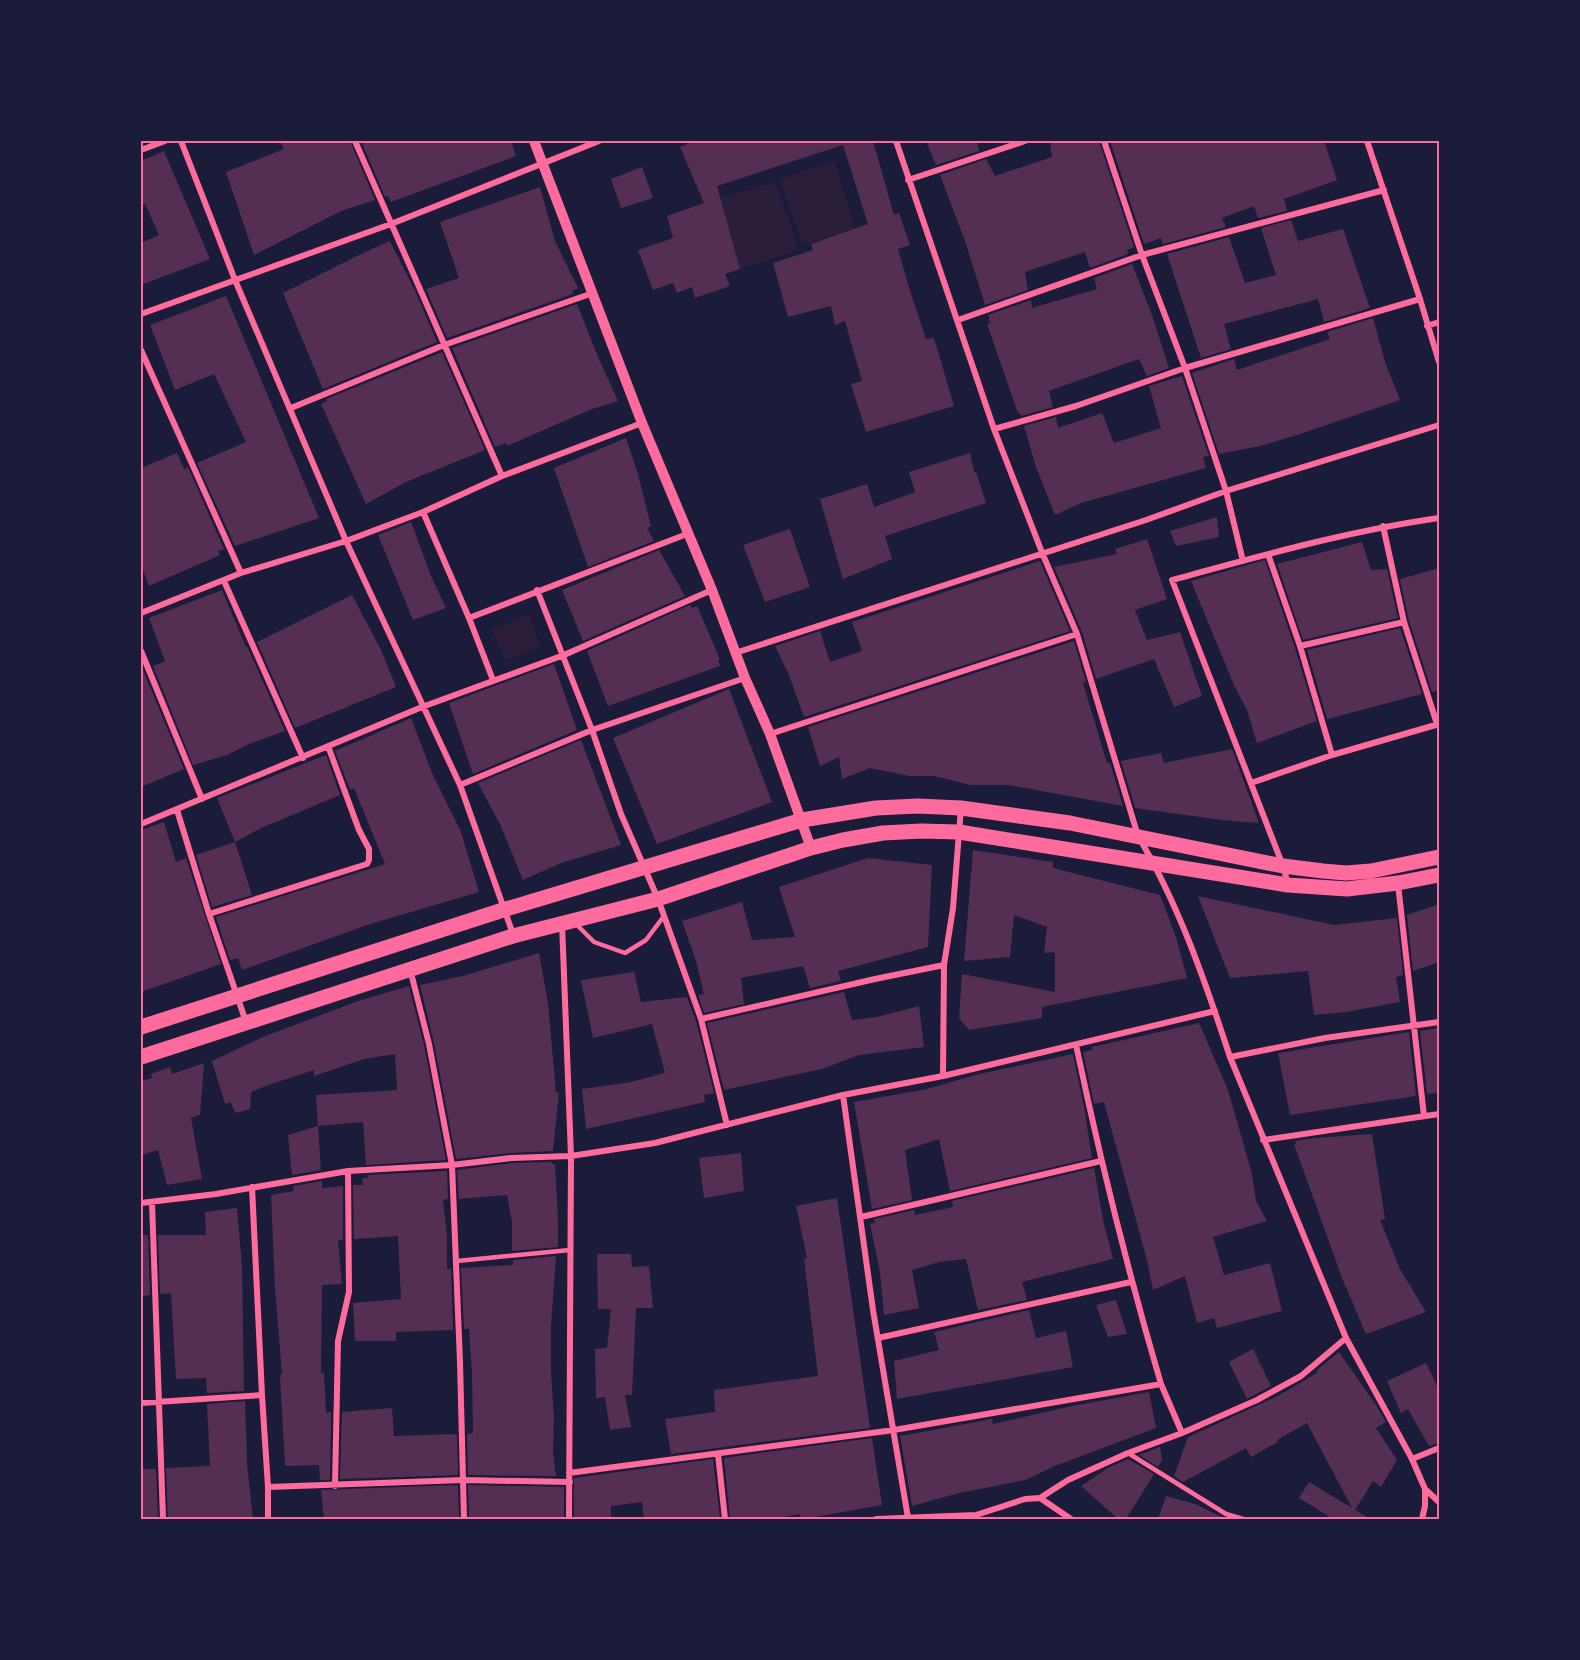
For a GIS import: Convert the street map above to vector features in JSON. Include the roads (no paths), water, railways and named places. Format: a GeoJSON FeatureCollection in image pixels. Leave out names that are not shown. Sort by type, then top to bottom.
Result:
{"type":"FeatureCollection","features":[{"type":"Feature","properties":{"kind":"main road"},"geometry":{"type":"LineString","coordinates":[[141,1027],[503,910],[802,820],[876,808],[962,807],[1070,823],[1283,866],[1346,873],[1397,867],[1439,857]]}},
{"type":"Feature","properties":{"kind":"main road"},"geometry":{"type":"LineString","coordinates":[[141,1057],[513,936],[658,898],[811,848],[883,833],[959,831],[1288,885],[1347,889],[1398,884],[1439,875]]}},
{"type":"Feature","properties":{"kind":"street"},"geometry":{"type":"LineString","coordinates":[[141,150],[165,141]]}},
{"type":"Feature","properties":{"kind":"street"},"geometry":{"type":"LineString","coordinates":[[181,141],[236,280],[346,541],[460,785],[513,936]]}},
{"type":"Feature","properties":{"kind":"street"},"geometry":{"type":"LineString","coordinates":[[355,141],[502,476]]}},
{"type":"Feature","properties":{"kind":"street"},"geometry":{"type":"LineString","coordinates":[[534,141],[642,423],[712,590],[745,678],[771,734],[811,848]]}},
{"type":"Feature","properties":{"kind":"street"},"geometry":{"type":"LineString","coordinates":[[141,314],[391,224],[599,141]]}},
{"type":"Feature","properties":{"kind":"street"},"geometry":{"type":"LineString","coordinates":[[896,141],[994,429],[1042,555],[1077,634],[1138,836],[1154,863],[1180,919],[1230,1057],[1346,1338],[1412,1459],[1425,1489],[1422,1519]]}},
{"type":"Feature","properties":{"kind":"street"},"geometry":{"type":"LineString","coordinates":[[908,180],[1025,141]]}},
{"type":"Feature","properties":{"kind":"street"},"geometry":{"type":"LineString","coordinates":[[1104,141],[1226,491],[1243,561]]}},
{"type":"Feature","properties":{"kind":"street"},"geometry":{"type":"LineString","coordinates":[[1367,141],[1439,362]]}},
{"type":"Feature","properties":{"kind":"street"},"geometry":{"type":"LineString","coordinates":[[958,320],[1142,255],[1384,190]]}},
{"type":"Feature","properties":{"kind":"street"},"geometry":{"type":"LineString","coordinates":[[291,408],[444,345],[593,293]]}},
{"type":"Feature","properties":{"kind":"street"},"geometry":{"type":"LineString","coordinates":[[994,429],[1076,406],[1185,368],[1420,299]]}},
{"type":"Feature","properties":{"kind":"street"},"geometry":{"type":"LineString","coordinates":[[1427,326],[1439,322]]}},
{"type":"Feature","properties":{"kind":"street"},"geometry":{"type":"LineString","coordinates":[[141,350],[241,573]]}},
{"type":"Feature","properties":{"kind":"street"},"geometry":{"type":"LineString","coordinates":[[141,613],[241,573],[346,541],[423,512],[502,476],[642,423]]}},
{"type":"Feature","properties":{"kind":"street"},"geometry":{"type":"LineString","coordinates":[[735,653],[1042,555],[1226,491],[1439,425]]}},
{"type":"Feature","properties":{"kind":"street"},"geometry":{"type":"LineString","coordinates":[[423,512],[493,680]]}},
{"type":"Feature","properties":{"kind":"street"},"geometry":{"type":"LineString","coordinates":[[1288,885],[1283,866],[1172,580],[1383,526],[1439,518]]}},
{"type":"Feature","properties":{"kind":"street"},"geometry":{"type":"LineString","coordinates":[[1251,783],[1332,755],[1438,724],[1404,622],[1383,526]]}},
{"type":"Feature","properties":{"kind":"street"},"geometry":{"type":"LineString","coordinates":[[469,618],[687,534]]}},
{"type":"Feature","properties":{"kind":"street"},"geometry":{"type":"LineString","coordinates":[[1268,554],[1300,646],[1332,755]]}},
{"type":"Feature","properties":{"kind":"street"},"geometry":{"type":"LineString","coordinates":[[224,581],[303,758]]}},
{"type":"Feature","properties":{"kind":"street"},"geometry":{"type":"LineString","coordinates":[[537,590],[564,655],[621,814],[658,898],[701,1019],[727,1125]]}},
{"type":"Feature","properties":{"kind":"street"},"geometry":{"type":"LineString","coordinates":[[141,824],[422,707],[564,655],[712,590]]}},
{"type":"Feature","properties":{"kind":"street"},"geometry":{"type":"LineString","coordinates":[[1300,646],[1404,622]]}},
{"type":"Feature","properties":{"kind":"street"},"geometry":{"type":"LineString","coordinates":[[771,734],[1077,634]]}},
{"type":"Feature","properties":{"kind":"street"},"geometry":{"type":"LineString","coordinates":[[141,651],[202,799]]}},
{"type":"Feature","properties":{"kind":"street"},"geometry":{"type":"LineString","coordinates":[[460,785],[592,730],[745,678]]}},
{"type":"Feature","properties":{"kind":"street"},"geometry":{"type":"LineString","coordinates":[[209,914],[367,864],[369,849],[359,830],[328,746]]}},
{"type":"Feature","properties":{"kind":"street"},"geometry":{"type":"LineString","coordinates":[[943,1076],[944,965],[953,908],[962,807]]}},
{"type":"Feature","properties":{"kind":"street"},"geometry":{"type":"LineString","coordinates":[[177,810],[246,1022]]}},
{"type":"Feature","properties":{"kind":"street"},"geometry":{"type":"LineString","coordinates":[[1398,884],[1424,1116]]}},
{"type":"Feature","properties":{"kind":"street"},"geometry":{"type":"LineString","coordinates":[[567,921],[571,1156],[569,1519]]}},
{"type":"Feature","properties":{"kind":"street"},"geometry":{"type":"LineString","coordinates":[[701,1019],[944,965]]}},
{"type":"Feature","properties":{"kind":"street"},"geometry":{"type":"LineString","coordinates":[[410,969],[429,1044],[452,1165],[464,1519]]}},
{"type":"Feature","properties":{"kind":"street"},"geometry":{"type":"LineString","coordinates":[[141,1203],[216,1194],[348,1171],[452,1165],[511,1158],[571,1156],[655,1143],[843,1095],[943,1076],[1215,1011]]}},
{"type":"Feature","properties":{"kind":"street"},"geometry":{"type":"LineString","coordinates":[[1230,1057],[1325,1038],[1439,1022]]}},
{"type":"Feature","properties":{"kind":"street"},"geometry":{"type":"LineString","coordinates":[[1076,1045],[1101,1161],[1131,1282],[1161,1384],[1182,1433]]}},
{"type":"Feature","properties":{"kind":"street"},"geometry":{"type":"LineString","coordinates":[[843,1095],[878,1338],[908,1518]]}},
{"type":"Feature","properties":{"kind":"street"},"geometry":{"type":"LineString","coordinates":[[1263,1140],[1439,1114]]}},
{"type":"Feature","properties":{"kind":"street"},"geometry":{"type":"LineString","coordinates":[[861,1217],[1101,1161]]}},
{"type":"Feature","properties":{"kind":"street"},"geometry":{"type":"LineString","coordinates":[[335,1486],[338,1341],[349,1292],[348,1171]]}},
{"type":"Feature","properties":{"kind":"street"},"geometry":{"type":"LineString","coordinates":[[252,1186],[268,1519]]}},
{"type":"Feature","properties":{"kind":"street"},"geometry":{"type":"LineString","coordinates":[[152,1202],[163,1519]]}},
{"type":"Feature","properties":{"kind":"street"},"geometry":{"type":"LineString","coordinates":[[878,1338],[1131,1282]]}},
{"type":"Feature","properties":{"kind":"street"},"geometry":{"type":"LineString","coordinates":[[876,1519],[976,1515],[1025,1499],[1040,1498],[1068,1480],[1257,1400],[1301,1376],[1346,1338]]}},
{"type":"Feature","properties":{"kind":"street"},"geometry":{"type":"LineString","coordinates":[[569,1473],[894,1430],[1161,1384]]}},
{"type":"Feature","properties":{"kind":"street"},"geometry":{"type":"LineString","coordinates":[[141,1403],[262,1395]]}},
{"type":"Feature","properties":{"kind":"street"},"geometry":{"type":"LineString","coordinates":[[1412,1459],[1439,1448]]}},
{"type":"Feature","properties":{"kind":"street"},"geometry":{"type":"LineString","coordinates":[[718,1454],[725,1519]]}},
{"type":"Feature","properties":{"kind":"street"},"geometry":{"type":"LineString","coordinates":[[268,1487],[463,1480],[570,1482]]}},
{"type":"Feature","properties":{"kind":"street"},"geometry":{"type":"LineString","coordinates":[[1425,1489],[1439,1502]]}},
{"type":"Feature","properties":{"kind":"street"},"geometry":{"type":"LineString","coordinates":[[1040,1498],[1071,1519]]}},
{"type":"Feature","properties":{"kind":"lane"},"geometry":{"type":"LineString","coordinates":[[567,921],[594,942],[625,953],[646,940],[664,916]]}},
{"type":"Feature","properties":{"kind":"lane"},"geometry":{"type":"LineString","coordinates":[[457,1261],[570,1250]]}},
{"type":"Feature","properties":{"kind":"lane"},"geometry":{"type":"LineString","coordinates":[[1128,1453],[1226,1514],[1243,1519]]}}]}
